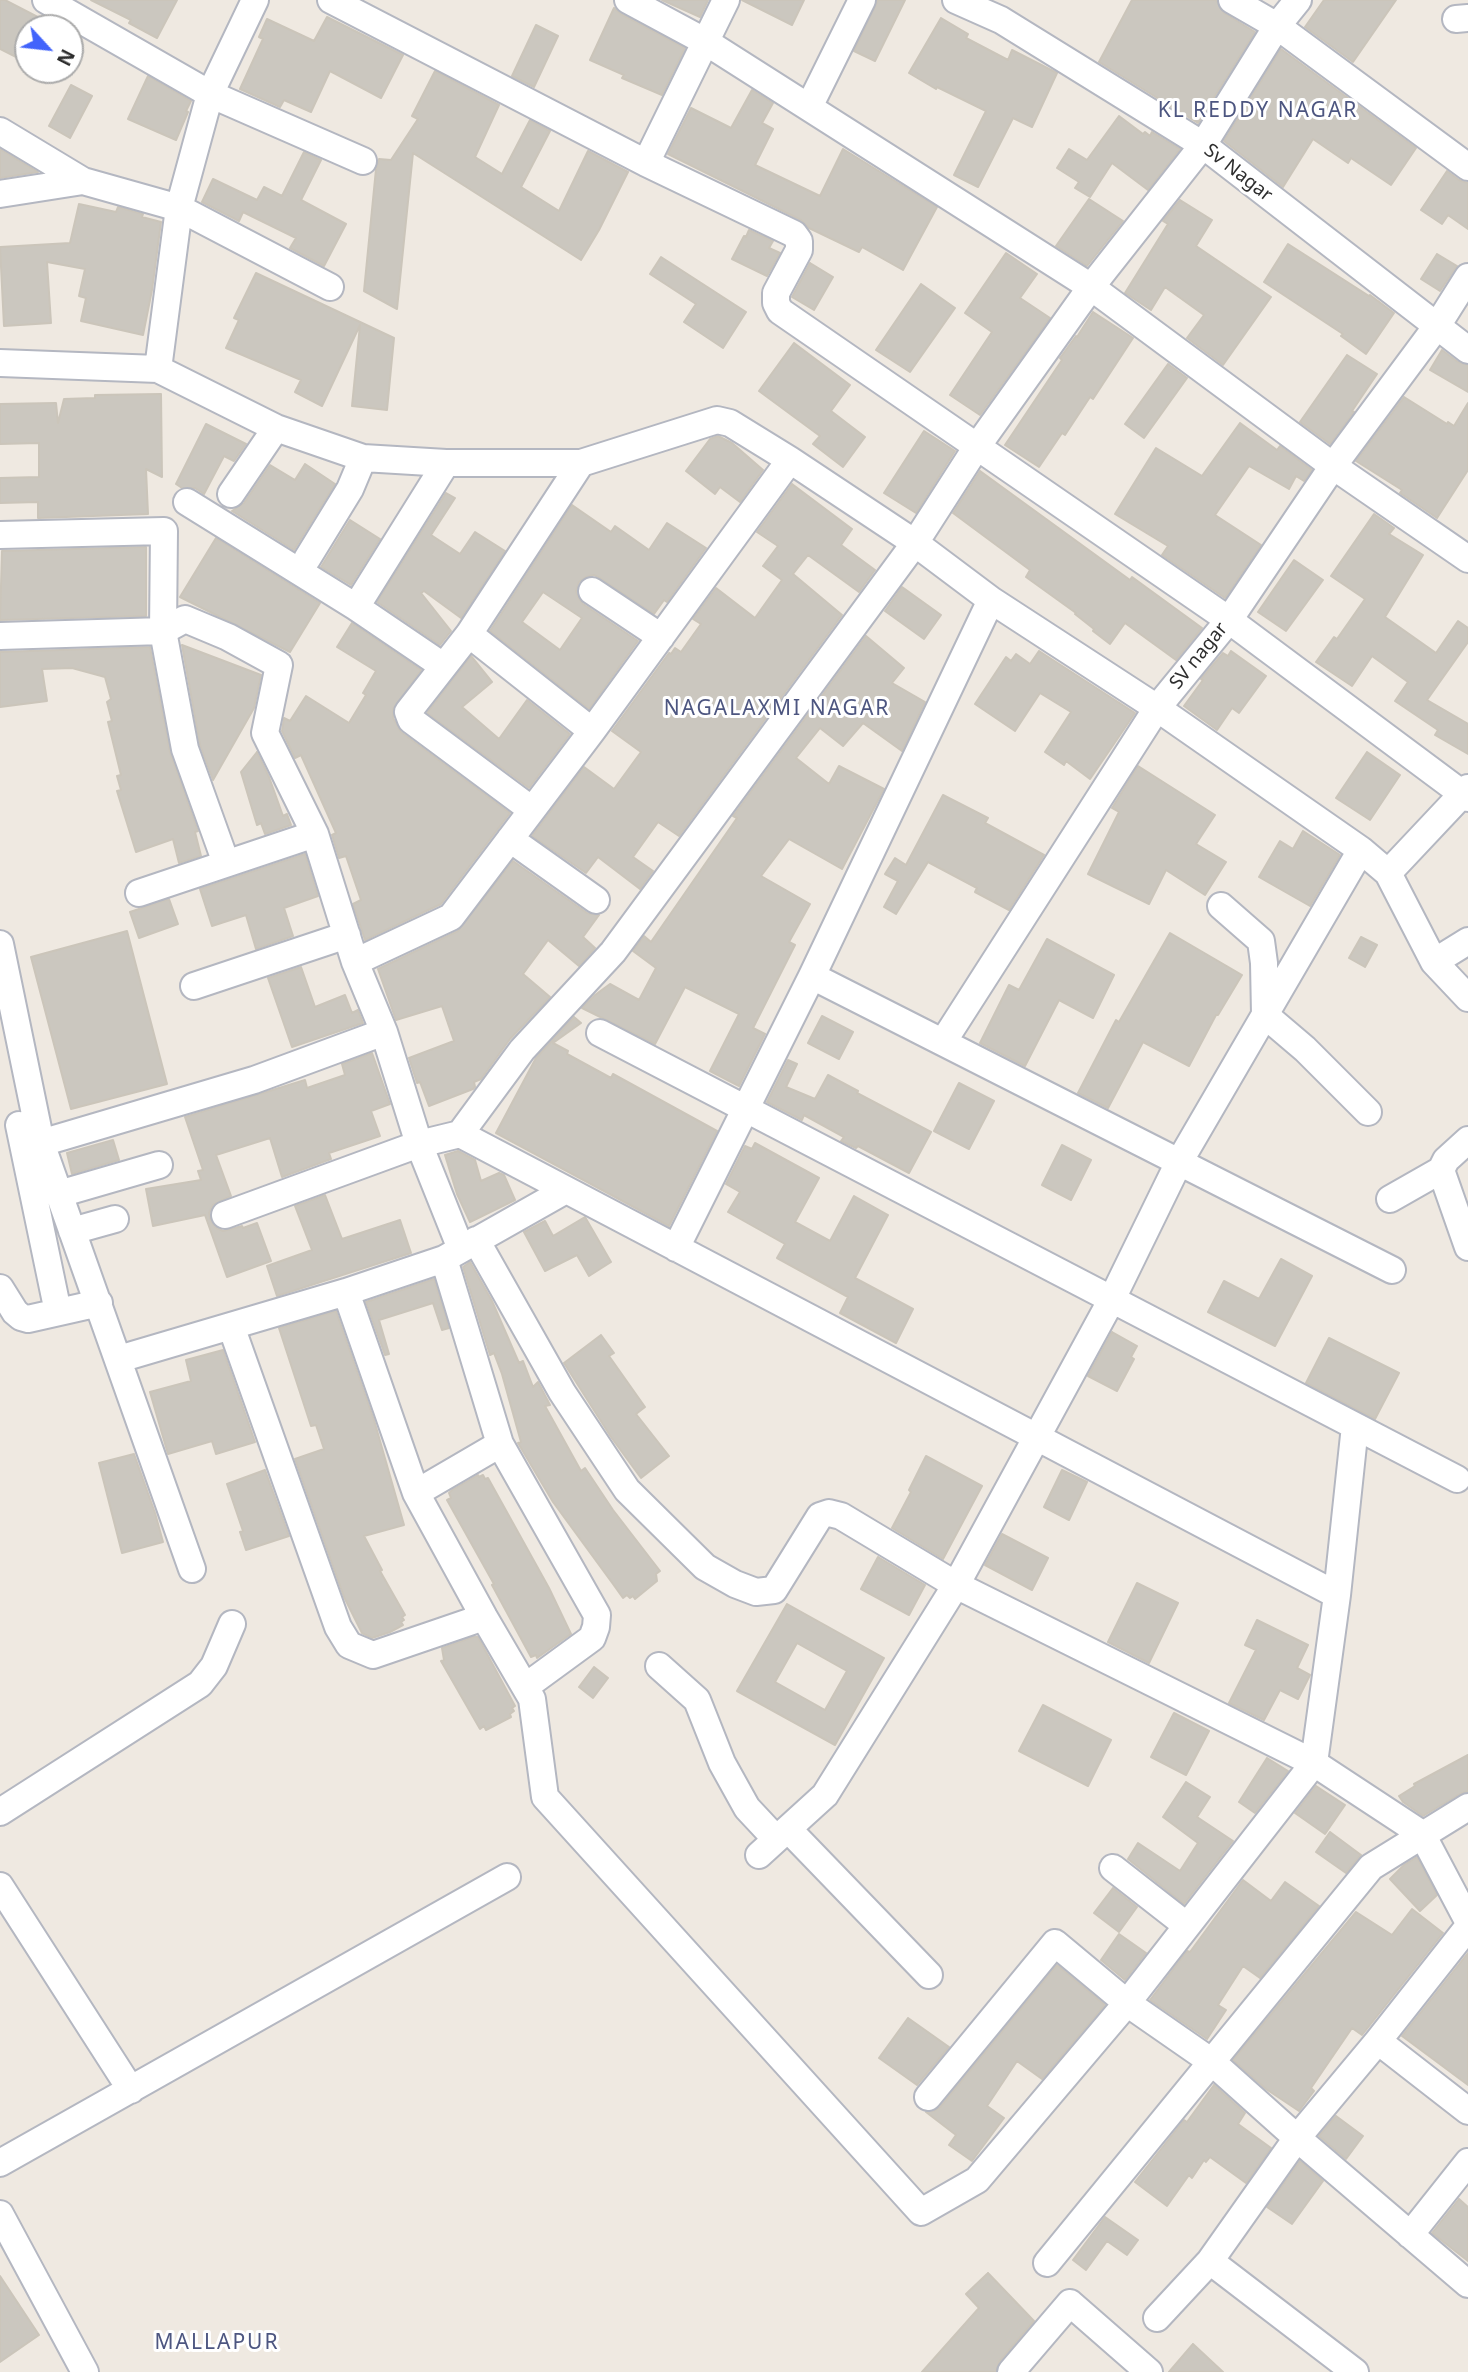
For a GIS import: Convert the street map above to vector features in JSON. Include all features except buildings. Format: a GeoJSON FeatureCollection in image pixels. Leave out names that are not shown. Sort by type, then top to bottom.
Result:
{"type":"FeatureCollection","features":[{"type":"Feature","properties":{"kind":"street"},"geometry":{"type":"LineString","coordinates":[[46,0],[209,93],[363,162]]}},
{"type":"Feature","properties":{"kind":"street"},"geometry":{"type":"LineString","coordinates":[[158,369],[179,208],[209,93],[255,0]]}},
{"type":"Feature","properties":{"kind":"street"},"geometry":{"type":"LineString","coordinates":[[331,0],[646,163],[793,234],[799,241],[799,250],[776,293],[776,303],[780,311],[1229,620],[1467,794],[1388,873]]}},
{"type":"Feature","properties":{"kind":"street"},"geometry":{"type":"LineString","coordinates":[[628,0],[706,42],[1091,287],[1333,466],[1468,559]]}},
{"type":"Feature","properties":{"kind":"street"},"geometry":{"type":"LineString","coordinates":[[646,163],[726,0]]}},
{"type":"Feature","properties":{"kind":"street"},"geometry":{"type":"LineString","coordinates":[[809,107],[862,0]]}},
{"type":"Feature","properties":{"kind":"street","name":"Sv Nagar"},"geometry":{"type":"LineString","coordinates":[[956,0],[1001,20],[1203,145],[1468,349]]}},
{"type":"Feature","properties":{"kind":"street"},"geometry":{"type":"LineString","coordinates":[[1232,0],[1277,26],[1468,167]]}},
{"type":"Feature","properties":{"kind":"street"},"geometry":{"type":"LineString","coordinates":[[225,1214],[419,1144],[460,1134],[522,1050],[613,952],[915,543],[976,448],[1091,287],[1203,145],[1277,26],[1298,0]]}},
{"type":"Feature","properties":{"kind":"street"},"geometry":{"type":"LineString","coordinates":[[0,131],[83,181],[179,208],[330,287]]}},
{"type":"Feature","properties":{"kind":"street"},"geometry":{"type":"LineString","coordinates":[[0,194],[83,181]]}},
{"type":"Feature","properties":{"kind":"street","name":"SV nagar"},"geometry":{"type":"LineString","coordinates":[[943,1042],[1157,708],[1229,620],[1333,466],[1437,326],[1468,277]]}},
{"type":"Feature","properties":{"kind":"street"},"geometry":{"type":"LineString","coordinates":[[0,363],[158,369],[276,428],[363,458],[446,463],[581,463],[717,420],[730,423],[915,543],[991,600],[1157,708],[1361,850],[1388,873],[1434,962],[1468,998]]}},
{"type":"Feature","properties":{"kind":"street"},"geometry":{"type":"LineString","coordinates":[[231,494],[276,428]]}},
{"type":"Feature","properties":{"kind":"street"},"geometry":{"type":"LineString","coordinates":[[307,559],[350,489],[363,458]]}},
{"type":"Feature","properties":{"kind":"street"},"geometry":{"type":"LineString","coordinates":[[355,962],[451,917],[790,460]]}},
{"type":"Feature","properties":{"kind":"street"},"geometry":{"type":"LineString","coordinates":[[356,607],[446,463]]}},
{"type":"Feature","properties":{"kind":"street"},"geometry":{"type":"LineString","coordinates":[[532,810],[409,717],[411,708],[469,634],[581,463]]}},
{"type":"Feature","properties":{"kind":"street"},"geometry":{"type":"LineString","coordinates":[[187,502],[356,607],[443,666]]}},
{"type":"Feature","properties":{"kind":"street"},"geometry":{"type":"LineString","coordinates":[[0,535],[164,531],[163,631],[185,749],[226,863]]}},
{"type":"Feature","properties":{"kind":"street"},"geometry":{"type":"LineString","coordinates":[[592,591],[660,637]]}},
{"type":"Feature","properties":{"kind":"street"},"geometry":{"type":"LineString","coordinates":[[676,1248],[747,1110],[991,600]]}},
{"type":"Feature","properties":{"kind":"street"},"geometry":{"type":"LineString","coordinates":[[0,636],[163,631],[185,619],[228,637],[279,665],[265,733],[315,834],[355,962],[384,1032],[419,1144],[460,1249],[500,1444],[597,1615],[592,1638],[525,1687]]}},
{"type":"Feature","properties":{"kind":"street"},"geometry":{"type":"LineString","coordinates":[[469,634],[592,730]]}},
{"type":"Feature","properties":{"kind":"street"},"geometry":{"type":"LineString","coordinates":[[139,893],[315,834]]}},
{"type":"Feature","properties":{"kind":"street"},"geometry":{"type":"LineString","coordinates":[[510,839],[596,900]]}},
{"type":"Feature","properties":{"kind":"street"},"geometry":{"type":"LineString","coordinates":[[774,1841],[825,1796],[956,1585],[1112,1300],[1178,1164],[1361,850]]}},
{"type":"Feature","properties":{"kind":"street"},"geometry":{"type":"LineString","coordinates":[[1221,906],[1261,941],[1265,1015],[1305,1049],[1368,1112]]}},
{"type":"Feature","properties":{"kind":"street"},"geometry":{"type":"LineString","coordinates":[[194,986],[346,935]]}},
{"type":"Feature","properties":{"kind":"street"},"geometry":{"type":"LineString","coordinates":[[1434,962],[1468,941]]}},
{"type":"Feature","properties":{"kind":"street"},"geometry":{"type":"LineString","coordinates":[[0,944],[41,1143],[191,1569]]}},
{"type":"Feature","properties":{"kind":"street"},"geometry":{"type":"LineString","coordinates":[[812,976],[1178,1164],[1392,1270]]}},
{"type":"Feature","properties":{"kind":"street"},"geometry":{"type":"LineString","coordinates":[[41,1143],[254,1080],[384,1032]]}},
{"type":"Feature","properties":{"kind":"street"},"geometry":{"type":"LineString","coordinates":[[600,1033],[1457,1479]]}},
{"type":"Feature","properties":{"kind":"street"},"geometry":{"type":"LineString","coordinates":[[19,1125],[58,1312]]}},
{"type":"Feature","properties":{"kind":"street"},"geometry":{"type":"LineString","coordinates":[[460,1134],[1337,1595]]}},
{"type":"Feature","properties":{"kind":"street"},"geometry":{"type":"LineString","coordinates":[[1390,1199],[1441,1170],[1446,1160],[1468,1140]]}},
{"type":"Feature","properties":{"kind":"street"},"geometry":{"type":"LineString","coordinates":[[59,1194],[159,1165]]}},
{"type":"Feature","properties":{"kind":"street"},"geometry":{"type":"LineString","coordinates":[[1441,1170],[1468,1247]]}},
{"type":"Feature","properties":{"kind":"street"},"geometry":{"type":"LineString","coordinates":[[119,1359],[346,1292],[460,1249],[566,1190]]}},
{"type":"Feature","properties":{"kind":"street"},"geometry":{"type":"LineString","coordinates":[[72,1231],[115,1219]]}},
{"type":"Feature","properties":{"kind":"street"},"geometry":{"type":"LineString","coordinates":[[460,1249],[562,1392],[627,1490],[705,1567],[756,1592],[774,1590],[820,1516],[835,1513],[956,1585],[1314,1763],[1422,1834],[1468,1922]]}},
{"type":"Feature","properties":{"kind":"street"},"geometry":{"type":"LineString","coordinates":[[0,1288],[15,1312],[28,1319],[99,1303]]}},
{"type":"Feature","properties":{"kind":"street"},"geometry":{"type":"LineString","coordinates":[[346,1292],[416,1493],[532,1699],[545,1797],[921,2212],[978,2180],[1127,2003],[1314,1763],[1337,1595],[1355,1426]]}},
{"type":"Feature","properties":{"kind":"street"},"geometry":{"type":"LineString","coordinates":[[231,1326],[338,1626],[349,1645],[373,1655],[484,1617]]}},
{"type":"Feature","properties":{"kind":"street"},"geometry":{"type":"LineString","coordinates":[[416,1493],[500,1444]]}},
{"type":"Feature","properties":{"kind":"street"},"geometry":{"type":"LineString","coordinates":[[0,1812],[200,1684],[215,1666],[232,1624]]}},
{"type":"Feature","properties":{"kind":"street"},"geometry":{"type":"LineString","coordinates":[[659,1666],[697,1700],[722,1763],[747,1808],[774,1841],[929,1975]]}},
{"type":"Feature","properties":{"kind":"street"},"geometry":{"type":"LineString","coordinates":[[1048,2263],[1371,1867],[1468,1807]]}},
{"type":"Feature","properties":{"kind":"street"},"geometry":{"type":"LineString","coordinates":[[1113,1868],[1186,1925]]}},
{"type":"Feature","properties":{"kind":"street"},"geometry":{"type":"LineString","coordinates":[[0,2162],[507,1877]]}},
{"type":"Feature","properties":{"kind":"street"},"geometry":{"type":"LineString","coordinates":[[0,1885],[131,2090]]}},
{"type":"Feature","properties":{"kind":"street"},"geometry":{"type":"LineString","coordinates":[[1157,2318],[1210,2261],[1297,2138],[1468,1927]]}},
{"type":"Feature","properties":{"kind":"street"},"geometry":{"type":"LineString","coordinates":[[928,2097],[1055,1943],[1127,2003],[1212,2062],[1468,2284]]}},
{"type":"Feature","properties":{"kind":"street"},"geometry":{"type":"LineString","coordinates":[[1378,2041],[1468,2111]]}},
{"type":"Feature","properties":{"kind":"street"},"geometry":{"type":"LineString","coordinates":[[1410,2235],[1468,2162]]}},
{"type":"Feature","properties":{"kind":"street"},"geometry":{"type":"LineString","coordinates":[[0,2214],[85,2372]]}},
{"type":"Feature","properties":{"kind":"street"},"geometry":{"type":"LineString","coordinates":[[1210,2261],[1355,2372]]}},
{"type":"Feature","properties":{"kind":"street"},"geometry":{"type":"LineString","coordinates":[[1011,2372],[1070,2303],[1149,2372]]}},
{"type":"Feature","properties":{"kind":"district","name":"KL REDDY NAGAR"},"geometry":{"type":"Point","coordinates":[1258,111]}},
{"type":"Feature","properties":{"kind":"district","name":"NAGALAXMI NAGAR"},"geometry":{"type":"Point","coordinates":[777,709]}},
{"type":"Feature","properties":{"kind":"district","name":"MALLAPUR"},"geometry":{"type":"Point","coordinates":[217,2343]}}]}
